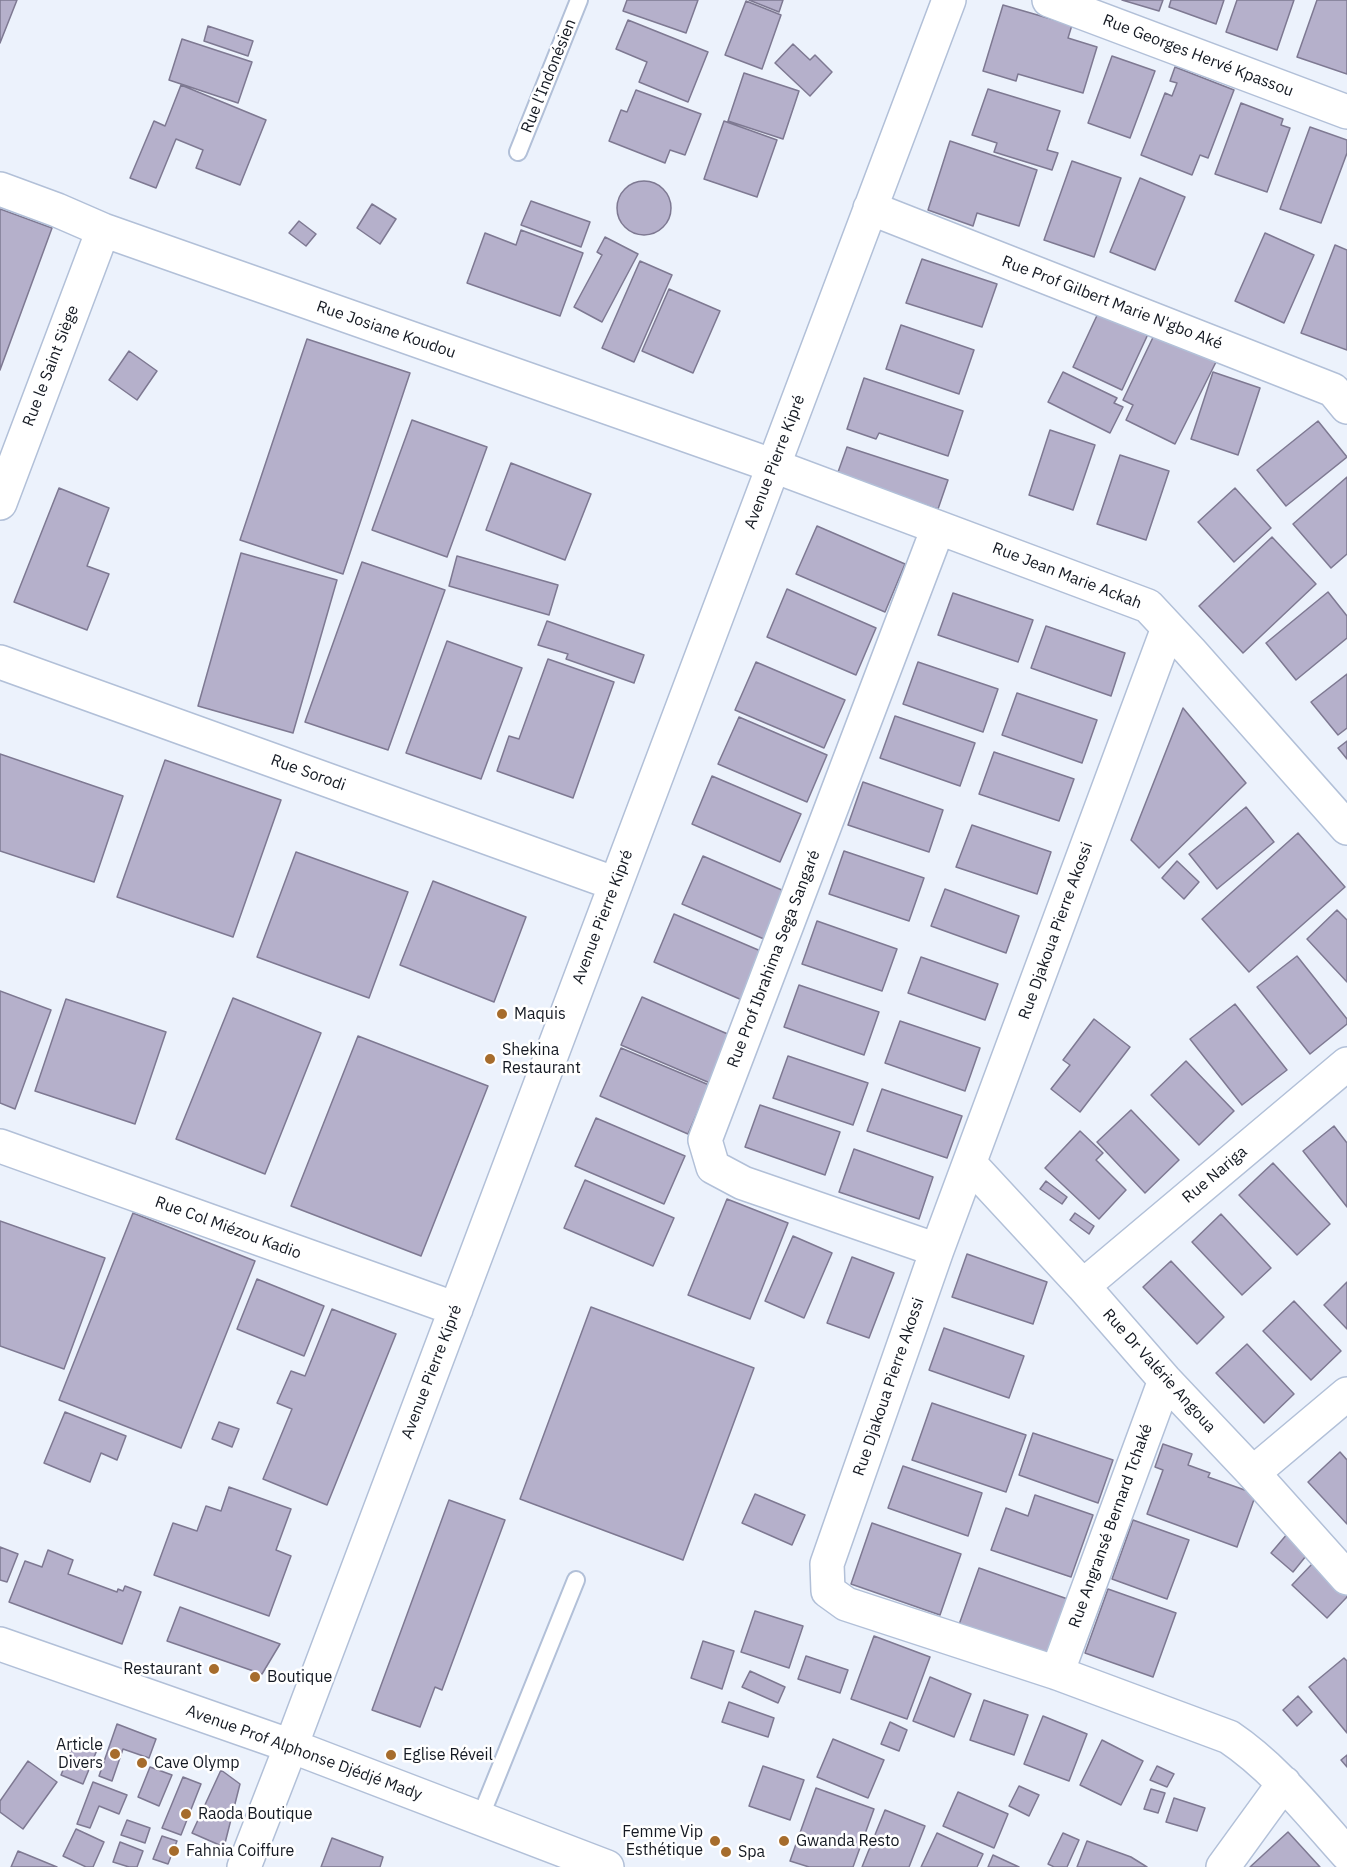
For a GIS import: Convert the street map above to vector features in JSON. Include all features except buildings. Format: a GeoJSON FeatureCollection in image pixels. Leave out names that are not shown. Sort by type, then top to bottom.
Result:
{"type":"FeatureCollection","features":[{"type":"Feature","properties":{"kind":"street","name":"Avenue Pierre Kipré"},"geometry":{"type":"LineString","coordinates":[[244,1867],[949,0]]}},
{"type":"Feature","properties":{"kind":"street","name":"Rue Georges Hervé Kpassou"},"geometry":{"type":"LineString","coordinates":[[1049,0],[1347,112]]}},
{"type":"Feature","properties":{"kind":"street","name":"Rue Josiane Koudou"},"geometry":{"type":"LineString","coordinates":[[0,189],[103,230],[774,466]]}},
{"type":"Feature","properties":{"kind":"street","name":"Rue Prof Gilbert Marie N'gbo Aké"},"geometry":{"type":"LineString","coordinates":[[870,208],[1342,392]]}},
{"type":"Feature","properties":{"kind":"street","name":"Rue le Saint Siège"},"geometry":{"type":"LineString","coordinates":[[0,502],[103,230]]}},
{"type":"Feature","properties":{"kind":"street","name":"Rue Jean Marie Ackah"},"geometry":{"type":"LineString","coordinates":[[774,466],[1148,606],[1347,828]]}},
{"type":"Feature","properties":{"kind":"street","name":"Rue Prof Ibrahima Sega Sangaré"},"geometry":{"type":"LineString","coordinates":[[937,1250],[743,1183],[713,1167],[705,1140],[938,528]]}},
{"type":"Feature","properties":{"kind":"street","name":"Rue Djakoua Pierre Akossi"},"geometry":{"type":"LineString","coordinates":[[1168,628],[937,1250],[827,1564],[828,1591],[846,1604],[1057,1673],[1229,1737],[1284,1783],[1347,1854]]}},
{"type":"Feature","properties":{"kind":"street","name":"Rue Sorodi"},"geometry":{"type":"LineString","coordinates":[[0,662],[616,884]]}},
{"type":"Feature","properties":{"kind":"street","name":"Rue Nariga"},"geometry":{"type":"LineString","coordinates":[[1083,1286],[1347,1064]]}},
{"type":"Feature","properties":{"kind":"street","name":"Rue Col Miézou Kadio"},"geometry":{"type":"LineString","coordinates":[[0,1146],[456,1310]]}},
{"type":"Feature","properties":{"kind":"street","name":"Rue Dr Valérie Angoua"},"geometry":{"type":"LineString","coordinates":[[970,1164],[1347,1578]]}},
{"type":"Feature","properties":{"kind":"street","name":"Rue Angransé Bernard Tchaké"},"geometry":{"type":"LineString","coordinates":[[1057,1673],[1165,1380]]}},
{"type":"Feature","properties":{"kind":"street"},"geometry":{"type":"LineString","coordinates":[[1253,1473],[1347,1394]]}},
{"type":"Feature","properties":{"kind":"street","name":"Avenue Prof Alphonse Djédjé Mady"},"geometry":{"type":"LineString","coordinates":[[0,1644],[291,1746],[607,1867]]}},
{"type":"Feature","properties":{"kind":"street"},"geometry":{"type":"LineString","coordinates":[[1223,1867],[1284,1783]]}},
{"type":"Feature","properties":{"kind":"lane","name":"Rue l'Indonésien"},"geometry":{"type":"LineString","coordinates":[[518,152],[579,0]]}},
{"type":"Feature","properties":{"kind":"lane"},"geometry":{"type":"LineString","coordinates":[[480,1818],[576,1580]]}},
{"type":"Feature","properties":{"kind":"place","name":"Maquis"},"geometry":{"type":"Point","coordinates":[502,1014]}},
{"type":"Feature","properties":{"kind":"place","name":"Shekina Restaurant"},"geometry":{"type":"Point","coordinates":[490,1059]}},
{"type":"Feature","properties":{"kind":"place","name":"Restaurant"},"geometry":{"type":"Point","coordinates":[214,1669]}},
{"type":"Feature","properties":{"kind":"place","name":"Boutique"},"geometry":{"type":"Point","coordinates":[255,1677]}},
{"type":"Feature","properties":{"kind":"place","name":"Article Divers"},"geometry":{"type":"Point","coordinates":[115,1754]}},
{"type":"Feature","properties":{"kind":"place","name":"Eglise Réveil"},"geometry":{"type":"Point","coordinates":[391,1755]}},
{"type":"Feature","properties":{"kind":"place","name":"Cave Olymp"},"geometry":{"type":"Point","coordinates":[142,1763]}},
{"type":"Feature","properties":{"kind":"place","name":"Raoda Boutique"},"geometry":{"type":"Point","coordinates":[186,1814]}},
{"type":"Feature","properties":{"kind":"place","name":"Femme Vip Esthétique"},"geometry":{"type":"Point","coordinates":[715,1841]}},
{"type":"Feature","properties":{"kind":"place","name":"Gwanda Resto"},"geometry":{"type":"Point","coordinates":[784,1841]}},
{"type":"Feature","properties":{"kind":"place","name":"Fahnia Coiffure"},"geometry":{"type":"Point","coordinates":[174,1851]}},
{"type":"Feature","properties":{"kind":"place","name":"Spa"},"geometry":{"type":"Point","coordinates":[726,1852]}}]}
